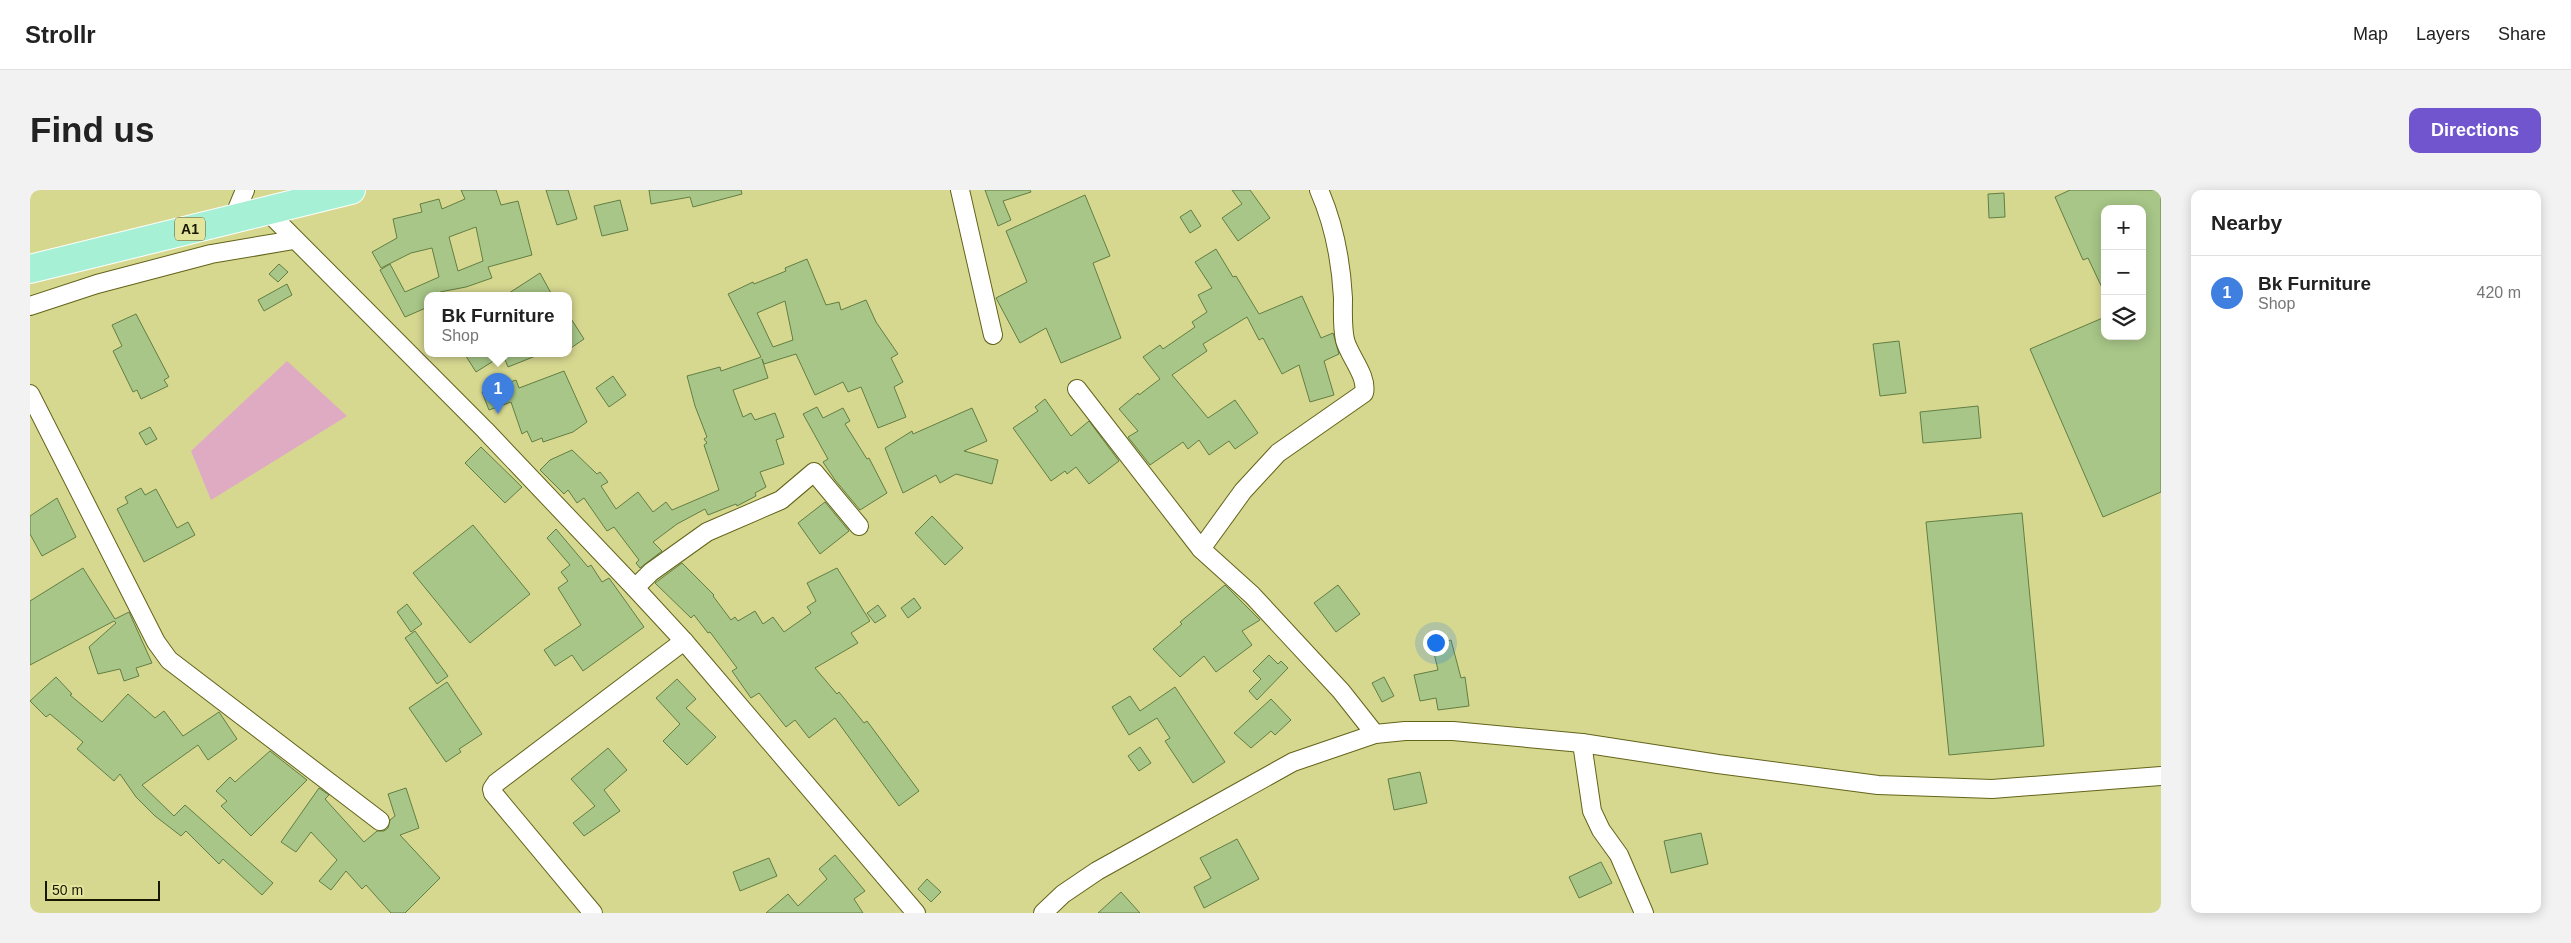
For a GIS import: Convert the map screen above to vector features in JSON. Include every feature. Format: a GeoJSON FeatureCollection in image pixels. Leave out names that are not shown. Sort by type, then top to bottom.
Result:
{"type":"FeatureCollection","features":[{"type":"Feature","properties":{"kind":"highway","name":"A1"},"geometry":{"type":"LineString","coordinates":[[30,269],[351,190]]}},
{"type":"Feature","properties":{"kind":"street"},"geometry":{"type":"LineString","coordinates":[[233,219],[245,190]]}},
{"type":"Feature","properties":{"kind":"street"},"geometry":{"type":"LineString","coordinates":[[960,190],[993,335]]}},
{"type":"Feature","properties":{"kind":"street"},"geometry":{"type":"LineString","coordinates":[[1201,550],[1243,491],[1278,453],[1364,393],[1363,380],[1346,342],[1333,227],[1319,190]]}},
{"type":"Feature","properties":{"kind":"street"},"geometry":{"type":"LineString","coordinates":[[267,211],[486,430],[684,640],[916,913]]}},
{"type":"Feature","properties":{"kind":"street"},"geometry":{"type":"LineString","coordinates":[[30,306],[97,284],[211,254],[294,240]]}},
{"type":"Feature","properties":{"kind":"street"},"geometry":{"type":"LineString","coordinates":[[1077,389],[1201,550],[1252,596],[1341,691],[1375,734]]}},
{"type":"Feature","properties":{"kind":"street"},"geometry":{"type":"LineString","coordinates":[[30,394],[156,642],[169,660],[380,821]]}},
{"type":"Feature","properties":{"kind":"street"},"geometry":{"type":"LineString","coordinates":[[635,588],[651,572],[700,536],[780,500],[814,472],[860,526]]}},
{"type":"Feature","properties":{"kind":"street"},"geometry":{"type":"LineString","coordinates":[[593,913],[493,793],[492,789],[496,783],[684,640]]}},
{"type":"Feature","properties":{"kind":"street"},"geometry":{"type":"LineString","coordinates":[[1043,913],[1062,894],[1097,870],[1293,762],[1375,734],[1405,731],[1453,731],[1582,743],[1718,764],[1878,785],[1992,789],[2161,776]]}},
{"type":"Feature","properties":{"kind":"street"},"geometry":{"type":"LineString","coordinates":[[1582,743],[1592,811],[1601,830],[1618,855],[1644,913]]}},
{"type":"Feature","properties":{"kind":"shaded area"},"geometry":{"type":"Polygon","coordinates":[[[287,361],[347,416],[211,500],[191,451],[287,361]]]}},
{"type":"Feature","properties":{"kind":"building"},"geometry":{"type":"Polygon","coordinates":[[[461,190],[496,190],[501,205],[518,201],[532,255],[488,267],[492,278],[466,287],[440,292],[424,292],[424,309],[405,317],[380,270],[390,264],[405,292],[439,277],[432,248],[411,253],[381,268],[372,252],[397,238],[393,219],[422,212],[420,204],[439,199],[442,209],[465,199],[461,190]],[[476,227],[449,237],[458,271],[483,261],[476,227]]]}},
{"type":"Feature","properties":{"kind":"building"},"geometry":{"type":"Polygon","coordinates":[[[546,190],[568,190],[577,219],[557,225],[546,190]]]}},
{"type":"Feature","properties":{"kind":"building"},"geometry":{"type":"Polygon","coordinates":[[[649,190],[741,190],[742,194],[693,207],[690,197],[651,204],[649,190]]]}},
{"type":"Feature","properties":{"kind":"building"},"geometry":{"type":"Polygon","coordinates":[[[985,190],[1030,190],[1031,192],[1003,201],[1011,220],[998,226],[985,190]]]}},
{"type":"Feature","properties":{"kind":"building"},"geometry":{"type":"Polygon","coordinates":[[[1232,190],[1250,190],[1270,218],[1238,241],[1222,218],[1242,204],[1232,190]]]}},
{"type":"Feature","properties":{"kind":"building"},"geometry":{"type":"Polygon","coordinates":[[[2070,190],[2161,190],[2161,492],[2103,517],[2030,349],[2101,319],[2101,340],[2146,340],[2146,205],[2101,205],[2101,286],[2088,258],[2083,260],[2055,197],[2070,190]]]}},
{"type":"Feature","properties":{"kind":"building"},"geometry":{"type":"Polygon","coordinates":[[[2004,193],[2005,217],[1989,218],[1988,194],[2004,193]]]}},
{"type":"Feature","properties":{"kind":"building"},"geometry":{"type":"Polygon","coordinates":[[[1085,195],[1110,256],[1093,263],[1121,338],[1061,363],[1046,328],[1020,343],[996,298],[1027,282],[1006,231],[1085,195]]]}},
{"type":"Feature","properties":{"kind":"building"},"geometry":{"type":"Polygon","coordinates":[[[620,200],[628,230],[602,236],[594,206],[620,200]]]}},
{"type":"Feature","properties":{"kind":"building"},"geometry":{"type":"Polygon","coordinates":[[[1191,210],[1201,226],[1190,233],[1180,217],[1191,210]]]}},
{"type":"Feature","properties":{"kind":"building"},"geometry":{"type":"Polygon","coordinates":[[[1216,249],[1233,277],[1236,276],[1259,314],[1302,296],[1321,338],[1333,333],[1339,354],[1324,361],[1334,395],[1310,402],[1299,365],[1282,374],[1263,338],[1259,340],[1247,317],[1203,344],[1207,351],[1172,375],[1208,418],[1235,400],[1258,433],[1235,449],[1229,441],[1209,455],[1199,440],[1188,449],[1183,442],[1150,465],[1128,437],[1138,431],[1119,409],[1138,393],[1139,395],[1160,379],[1143,357],[1160,345],[1163,349],[1195,327],[1192,322],[1207,312],[1198,295],[1212,288],[1195,262],[1216,249]]]}},
{"type":"Feature","properties":{"kind":"building"},"geometry":{"type":"Polygon","coordinates":[[[807,259],[826,305],[839,302],[841,310],[866,300],[876,322],[898,354],[891,358],[903,382],[894,387],[906,417],[878,428],[861,387],[848,392],[843,382],[815,395],[796,354],[764,364],[762,359],[768,378],[733,390],[743,417],[751,413],[755,420],[775,413],[784,437],[776,440],[784,464],[760,472],[766,487],[755,493],[756,496],[737,506],[736,504],[708,515],[705,509],[677,524],[653,542],[662,551],[640,568],[636,563],[639,560],[614,527],[607,531],[584,498],[577,503],[568,490],[564,494],[540,470],[550,460],[572,450],[597,474],[600,472],[608,482],[601,486],[616,509],[638,492],[653,512],[666,502],[672,510],[719,490],[704,445],[707,443],[704,439],[707,437],[695,406],[687,376],[720,367],[721,371],[761,357],[728,294],[753,282],[754,284],[786,271],[785,268],[807,259]],[[785,301],[757,313],[773,347],[793,340],[785,301]]]}},
{"type":"Feature","properties":{"kind":"building"},"geometry":{"type":"Polygon","coordinates":[[[279,264],[288,272],[278,282],[269,274],[279,264]]]}},
{"type":"Feature","properties":{"kind":"building"},"geometry":{"type":"Polygon","coordinates":[[[540,273],[550,292],[511,292],[540,273]]]}},
{"type":"Feature","properties":{"kind":"building"},"geometry":{"type":"Polygon","coordinates":[[[287,284],[292,295],[264,311],[258,300],[287,284]]]}},
{"type":"Feature","properties":{"kind":"building"},"geometry":{"type":"Polygon","coordinates":[[[136,314],[169,377],[164,380],[168,386],[141,399],[137,390],[133,392],[113,351],[122,346],[112,325],[136,314]]]}},
{"type":"Feature","properties":{"kind":"building"},"geometry":{"type":"Polygon","coordinates":[[[572,320],[584,339],[572,347],[572,320]]]}},
{"type":"Feature","properties":{"kind":"building"},"geometry":{"type":"Polygon","coordinates":[[[1899,341],[1906,393],[1880,396],[1873,344],[1899,341]]]}},
{"type":"Feature","properties":{"kind":"building"},"geometry":{"type":"Polygon","coordinates":[[[467,357],[500,357],[476,372],[467,357]]]}},
{"type":"Feature","properties":{"kind":"building"},"geometry":{"type":"Polygon","coordinates":[[[504,357],[533,357],[508,367],[504,357]]]}},
{"type":"Feature","properties":{"kind":"building"},"geometry":{"type":"Polygon","coordinates":[[[564,371],[587,422],[573,432],[543,442],[542,438],[532,442],[527,431],[522,434],[511,402],[489,410],[482,392],[516,380],[519,388],[564,371]]]}},
{"type":"Feature","properties":{"kind":"building"},"geometry":{"type":"Polygon","coordinates":[[[613,376],[626,395],[609,407],[596,388],[613,376]]]}},
{"type":"Feature","properties":{"kind":"building"},"geometry":{"type":"Polygon","coordinates":[[[1045,399],[1071,436],[1089,421],[1119,461],[1089,484],[1076,467],[1067,474],[1065,471],[1051,481],[1013,428],[1038,411],[1035,407],[1045,399]]]}},
{"type":"Feature","properties":{"kind":"building"},"geometry":{"type":"Polygon","coordinates":[[[1978,406],[1981,438],[1923,443],[1920,412],[1978,406]]]}},
{"type":"Feature","properties":{"kind":"building"},"geometry":{"type":"Polygon","coordinates":[[[817,407],[823,418],[843,408],[850,421],[845,424],[867,459],[869,458],[887,493],[860,510],[823,462],[828,459],[803,414],[817,407]]]}},
{"type":"Feature","properties":{"kind":"building"},"geometry":{"type":"Polygon","coordinates":[[[972,408],[987,441],[964,451],[998,460],[992,484],[956,474],[940,483],[936,475],[903,493],[885,448],[912,431],[913,434],[972,408]]]}},
{"type":"Feature","properties":{"kind":"building"},"geometry":{"type":"Polygon","coordinates":[[[150,427],[157,439],[146,445],[139,433],[150,427]]]}},
{"type":"Feature","properties":{"kind":"building"},"geometry":{"type":"Polygon","coordinates":[[[481,447],[522,487],[505,503],[465,463],[481,447]]]}},
{"type":"Feature","properties":{"kind":"building"},"geometry":{"type":"Polygon","coordinates":[[[141,488],[145,495],[156,489],[177,528],[188,522],[195,535],[144,562],[117,509],[128,503],[125,497],[141,488]]]}},
{"type":"Feature","properties":{"kind":"building"},"geometry":{"type":"Polygon","coordinates":[[[57,498],[76,537],[42,556],[30,534],[30,516],[57,498]]]}},
{"type":"Feature","properties":{"kind":"building"},"geometry":{"type":"Polygon","coordinates":[[[825,502],[849,531],[820,554],[798,523],[825,502]]]}},
{"type":"Feature","properties":{"kind":"building"},"geometry":{"type":"Polygon","coordinates":[[[2022,513],[2044,746],[1949,755],[1926,522],[2022,513]]]}},
{"type":"Feature","properties":{"kind":"building"},"geometry":{"type":"Polygon","coordinates":[[[932,516],[963,548],[945,565],[915,533],[932,516]]]}},
{"type":"Feature","properties":{"kind":"building"},"geometry":{"type":"Polygon","coordinates":[[[473,525],[530,594],[470,643],[413,573],[473,525]]]}},
{"type":"Feature","properties":{"kind":"building"},"geometry":{"type":"Polygon","coordinates":[[[556,529],[588,567],[591,565],[602,582],[609,578],[644,627],[583,671],[572,655],[555,666],[544,650],[581,625],[558,588],[568,581],[561,572],[570,565],[547,538],[556,529]]]}},
{"type":"Feature","properties":{"kind":"building"},"geometry":{"type":"Polygon","coordinates":[[[682,563],[714,595],[731,620],[735,617],[738,621],[755,611],[763,624],[773,617],[784,632],[811,613],[807,607],[816,601],[807,583],[837,568],[870,621],[851,633],[858,643],[815,668],[837,694],[839,692],[864,723],[867,721],[919,791],[899,806],[835,718],[809,738],[795,720],[786,727],[759,693],[751,698],[732,671],[737,668],[710,632],[708,633],[694,615],[691,618],[655,583],[682,563]]]}},
{"type":"Feature","properties":{"kind":"building"},"geometry":{"type":"Polygon","coordinates":[[[83,568],[115,619],[129,612],[152,663],[136,668],[139,676],[124,681],[120,669],[98,674],[89,647],[116,623],[114,621],[30,665],[30,601],[83,568]]]}},
{"type":"Feature","properties":{"kind":"building"},"geometry":{"type":"Polygon","coordinates":[[[1225,585],[1260,620],[1242,631],[1252,645],[1216,672],[1204,656],[1180,677],[1153,649],[1182,624],[1180,622],[1225,585]]]}},
{"type":"Feature","properties":{"kind":"building"},"geometry":{"type":"Polygon","coordinates":[[[1338,585],[1360,614],[1336,632],[1314,603],[1338,585]]]}},
{"type":"Feature","properties":{"kind":"building"},"geometry":{"type":"Polygon","coordinates":[[[914,598],[921,608],[908,618],[901,608],[914,598]]]}},
{"type":"Feature","properties":{"kind":"building"},"geometry":{"type":"Polygon","coordinates":[[[407,604],[422,624],[411,632],[397,612],[407,604]]]}},
{"type":"Feature","properties":{"kind":"building"},"geometry":{"type":"Polygon","coordinates":[[[878,605],[886,616],[875,623],[867,613],[878,605]]]}},
{"type":"Feature","properties":{"kind":"building"},"geometry":{"type":"Polygon","coordinates":[[[415,631],[448,676],[437,684],[405,638],[415,631]]]}},
{"type":"Feature","properties":{"kind":"building"},"geometry":{"type":"Polygon","coordinates":[[[1451,640],[1461,678],[1465,677],[1469,706],[1438,710],[1436,698],[1420,701],[1414,675],[1438,670],[1432,645],[1451,640]]]}},
{"type":"Feature","properties":{"kind":"building"},"geometry":{"type":"Polygon","coordinates":[[[1269,655],[1278,664],[1281,661],[1288,668],[1257,700],[1249,691],[1261,679],[1253,671],[1269,655]]]}},
{"type":"Feature","properties":{"kind":"building"},"geometry":{"type":"Polygon","coordinates":[[[56,677],[72,694],[70,695],[102,722],[128,694],[155,718],[164,711],[183,736],[219,712],[237,739],[208,760],[198,745],[142,785],[174,816],[185,805],[273,883],[262,895],[223,859],[219,864],[186,831],[181,836],[155,816],[136,797],[120,774],[114,781],[77,749],[83,742],[50,714],[46,717],[30,701],[56,677]]]}},
{"type":"Feature","properties":{"kind":"building"},"geometry":{"type":"Polygon","coordinates":[[[1384,677],[1394,696],[1382,702],[1372,683],[1384,677]]]}},
{"type":"Feature","properties":{"kind":"building"},"geometry":{"type":"Polygon","coordinates":[[[677,679],[696,699],[686,708],[716,737],[687,765],[663,741],[680,724],[656,698],[677,679]]]}},
{"type":"Feature","properties":{"kind":"building"},"geometry":{"type":"Polygon","coordinates":[[[447,682],[482,734],[459,749],[461,752],[446,762],[409,708],[447,682]]]}},
{"type":"Feature","properties":{"kind":"building"},"geometry":{"type":"Polygon","coordinates":[[[1175,687],[1225,762],[1193,783],[1165,741],[1170,738],[1157,718],[1129,735],[1112,707],[1130,696],[1140,711],[1175,687]]]}},
{"type":"Feature","properties":{"kind":"building"},"geometry":{"type":"Polygon","coordinates":[[[1271,699],[1291,720],[1275,735],[1271,731],[1251,748],[1234,733],[1271,699]]]}},
{"type":"Feature","properties":{"kind":"building"},"geometry":{"type":"Polygon","coordinates":[[[1140,747],[1151,763],[1139,771],[1128,756],[1140,747]]]}},
{"type":"Feature","properties":{"kind":"building"},"geometry":{"type":"Polygon","coordinates":[[[608,748],[627,770],[604,790],[620,811],[584,836],[573,823],[595,806],[571,779],[608,748]]]}},
{"type":"Feature","properties":{"kind":"building"},"geometry":{"type":"Polygon","coordinates":[[[270,751],[307,780],[251,836],[221,806],[227,801],[216,791],[230,777],[235,782],[270,751]]]}},
{"type":"Feature","properties":{"kind":"building"},"geometry":{"type":"Polygon","coordinates":[[[1420,772],[1427,803],[1394,810],[1388,779],[1420,772]]]}},
{"type":"Feature","properties":{"kind":"building"},"geometry":{"type":"Polygon","coordinates":[[[319,788],[329,795],[325,799],[364,842],[377,831],[384,831],[388,828],[390,820],[395,816],[388,794],[406,788],[419,828],[400,835],[440,878],[405,913],[391,913],[366,885],[362,889],[346,871],[331,890],[319,881],[337,860],[311,832],[296,852],[281,842],[319,788]]]}},
{"type":"Feature","properties":{"kind":"building"},"geometry":{"type":"Polygon","coordinates":[[[1701,833],[1708,864],[1671,873],[1664,841],[1701,833]]]}},
{"type":"Feature","properties":{"kind":"building"},"geometry":{"type":"Polygon","coordinates":[[[1237,839],[1259,879],[1204,908],[1194,887],[1211,878],[1200,858],[1237,839]]]}},
{"type":"Feature","properties":{"kind":"building"},"geometry":{"type":"Polygon","coordinates":[[[835,855],[865,891],[854,899],[863,913],[766,913],[788,894],[798,906],[827,879],[819,869],[835,855]]]}},
{"type":"Feature","properties":{"kind":"building"},"geometry":{"type":"Polygon","coordinates":[[[769,858],[777,876],[740,891],[733,872],[769,858]]]}},
{"type":"Feature","properties":{"kind":"building"},"geometry":{"type":"Polygon","coordinates":[[[1601,862],[1612,883],[1579,898],[1569,877],[1601,862]]]}},
{"type":"Feature","properties":{"kind":"building"},"geometry":{"type":"Polygon","coordinates":[[[927,879],[941,892],[931,902],[918,889],[927,879]]]}},
{"type":"Feature","properties":{"kind":"building"},"geometry":{"type":"Polygon","coordinates":[[[1121,892],[1140,913],[1098,913],[1121,892]]]}},
{"type":"Feature","properties":{"kind":"place","name":"Bk Furniture"},"geometry":{"type":"Point","coordinates":[498,414]}}]}
